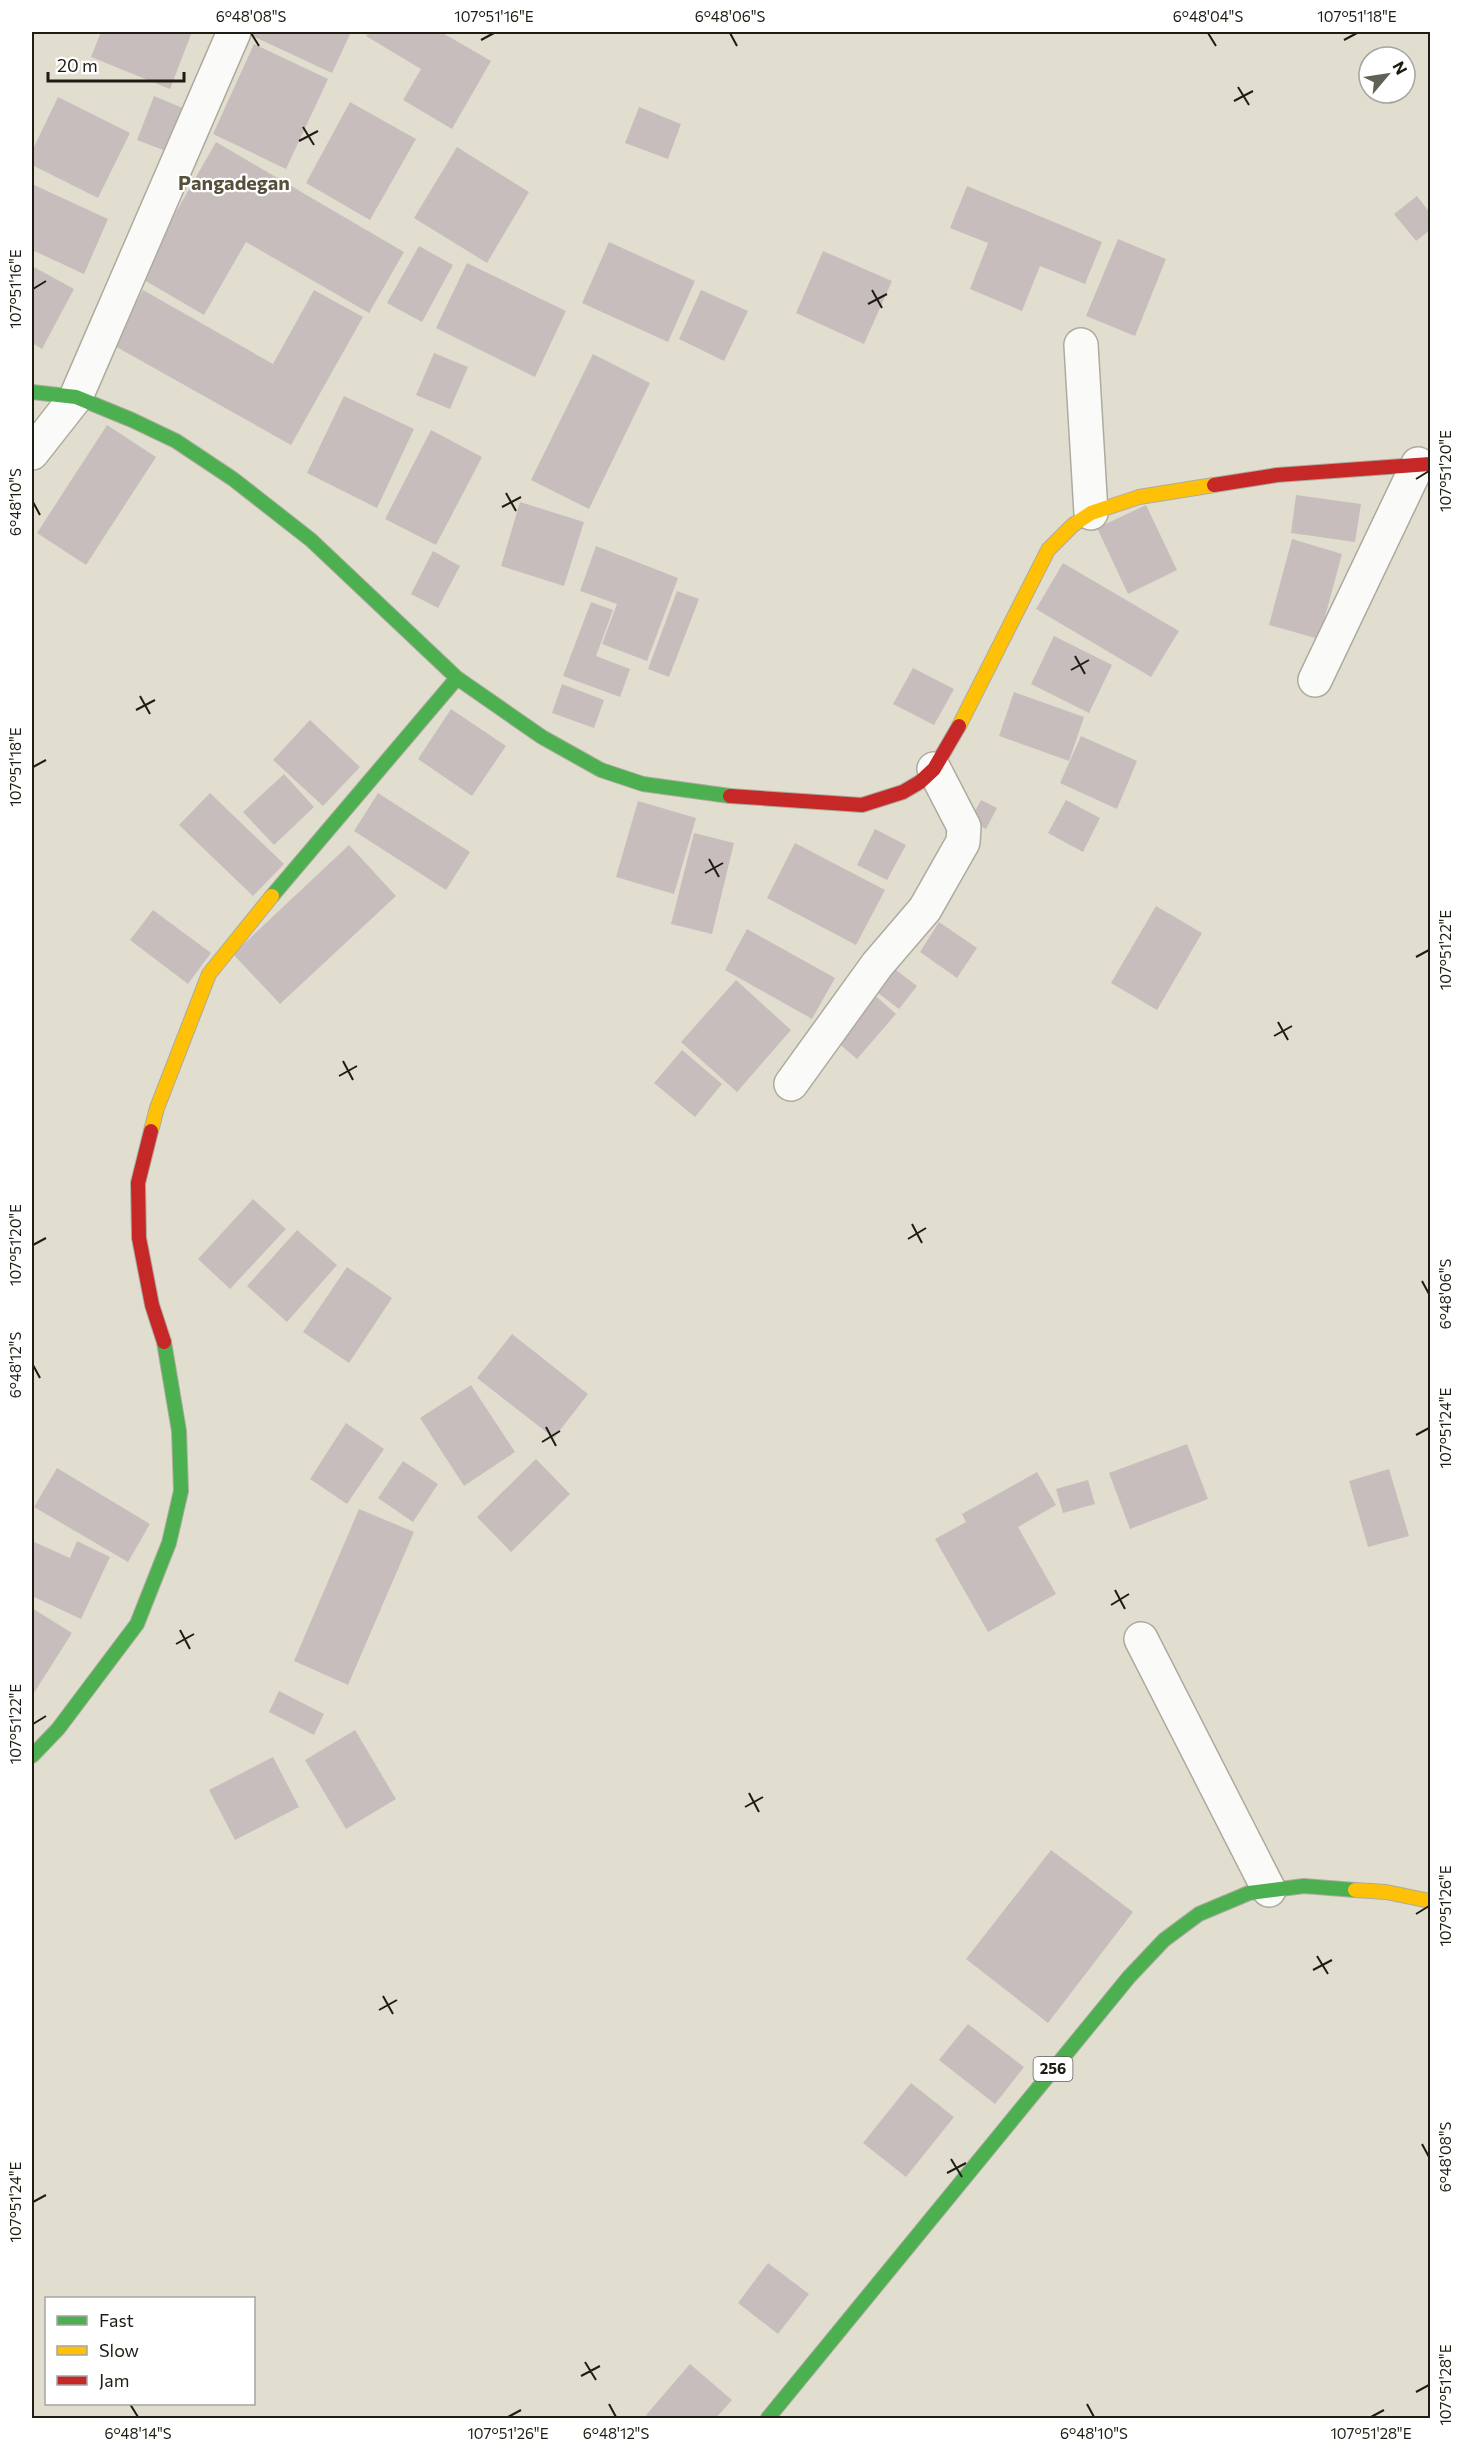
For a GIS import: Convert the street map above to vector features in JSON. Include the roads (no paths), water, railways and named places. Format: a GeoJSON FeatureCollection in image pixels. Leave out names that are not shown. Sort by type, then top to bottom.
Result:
{"type":"FeatureCollection","features":[{"type":"Feature","properties":{"kind":"street"},"geometry":{"type":"LineString","coordinates":[[32,453],[76,397],[234,32]]}},
{"type":"Feature","properties":{"kind":"street"},"geometry":{"type":"LineString","coordinates":[[1081,345],[1091,513]]}},
{"type":"Feature","properties":{"kind":"street"},"geometry":{"type":"LineString","coordinates":[[32,392],[76,397],[176,441],[233,479],[310,540],[457,678],[542,737],[601,770],[643,784],[726,796],[862,805],[903,792],[920,782],[934,769],[963,720],[1048,550],[1073,525],[1091,513],[1139,496],[1277,474],[1424,464]]}},
{"type":"Feature","properties":{"kind":"street"},"geometry":{"type":"LineString","coordinates":[[1315,680],[1424,464]]}},
{"type":"Feature","properties":{"kind":"street"},"geometry":{"type":"LineString","coordinates":[[32,1756],[58,1729],[137,1624],[169,1543],[181,1491],[179,1431],[166,1348],[152,1305],[140,1238],[138,1183],[157,1108],[209,974],[264,905],[457,678]]}},
{"type":"Feature","properties":{"kind":"street"},"geometry":{"type":"LineString","coordinates":[[791,1084],[877,965],[925,909],[963,842],[964,827],[934,769]]}},
{"type":"Feature","properties":{"kind":"street"},"geometry":{"type":"LineString","coordinates":[[1141,1639],[1269,1890]]}},
{"type":"Feature","properties":{"kind":"street","name":"256"},"geometry":{"type":"LineString","coordinates":[[768,2418],[1129,1977],[1164,1940],[1199,1914],[1249,1893],[1269,1890],[1304,1886],[1386,1892],[1431,1901]]}},
{"type":"Feature","properties":{"kind":"district","name":"Pangadegan"},"geometry":{"type":"Point","coordinates":[234,183]}}]}
